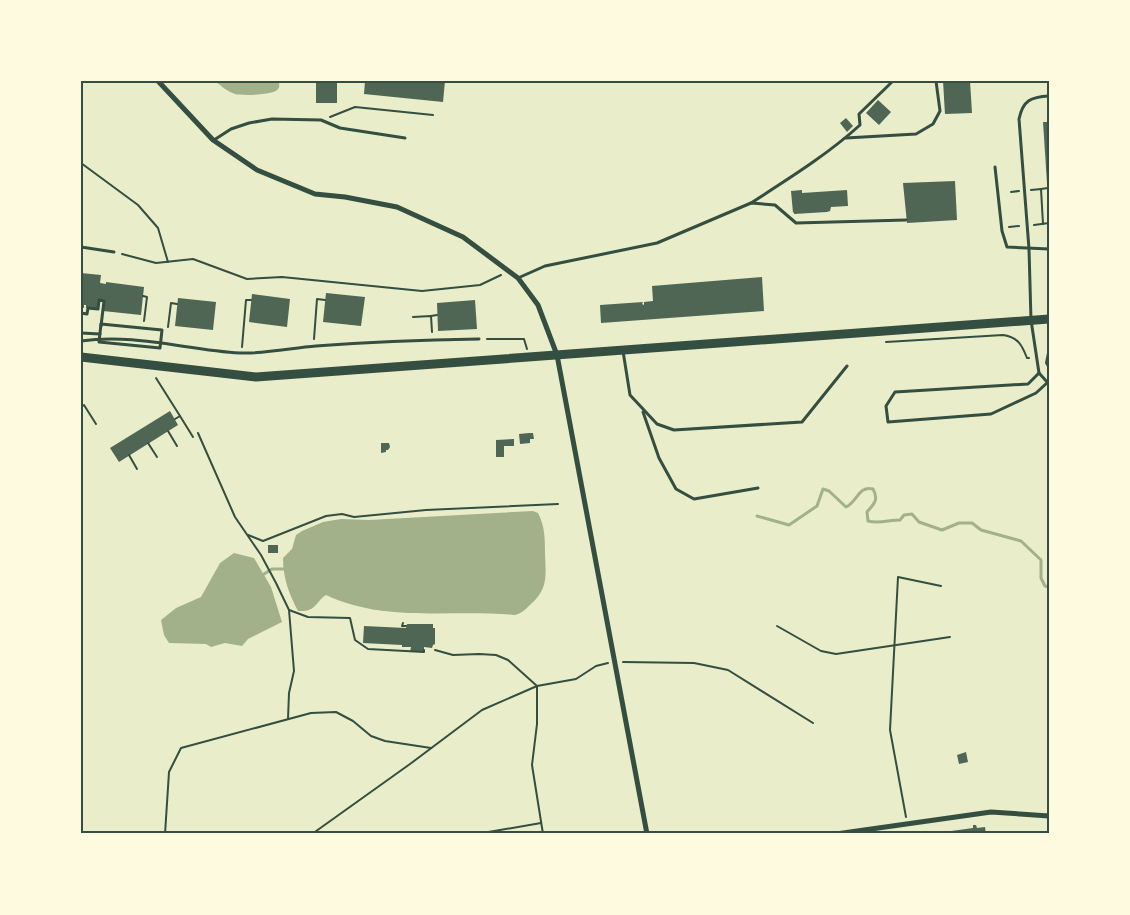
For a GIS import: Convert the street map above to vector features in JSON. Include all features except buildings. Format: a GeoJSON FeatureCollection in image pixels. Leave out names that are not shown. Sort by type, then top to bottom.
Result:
{"type":"FeatureCollection","features":[{"type":"Feature","properties":{"kind":"main road"},"geometry":{"type":"LineString","coordinates":[[82,357],[256,377],[1049,319]]}},
{"type":"Feature","properties":{"kind":"street"},"geometry":{"type":"LineString","coordinates":[[158,81],[213,140],[257,170],[315,194],[344,197],[397,207],[463,238],[518,278],[538,305],[557,355],[647,834]]}},
{"type":"Feature","properties":{"kind":"street"},"geometry":{"type":"LineString","coordinates":[[836,834],[991,812],[1049,816]]}},
{"type":"Feature","properties":{"kind":"lane"},"geometry":{"type":"LineString","coordinates":[[518,278],[545,266],[657,243],[751,203],[846,138],[860,125],[859,114],[893,81]]}},
{"type":"Feature","properties":{"kind":"lane"},"geometry":{"type":"LineString","coordinates":[[846,138],[916,134],[922,131],[933,124],[940,111],[936,81]]}},
{"type":"Feature","properties":{"kind":"lane"},"geometry":{"type":"LineString","coordinates":[[1039,373],[1028,384],[895,392],[886,406],[888,422],[991,414],[1036,393],[1048,383],[1039,373],[1030,320],[1029,249],[1019,119],[1021,109],[1027,101],[1036,97],[1049,96]]}},
{"type":"Feature","properties":{"kind":"lane"},"geometry":{"type":"LineString","coordinates":[[213,140],[231,129],[249,123],[272,119],[321,120],[340,128],[405,138]]}},
{"type":"Feature","properties":{"kind":"lane"},"geometry":{"type":"LineString","coordinates":[[995,166],[1002,231],[1007,247],[1049,249]]}},
{"type":"Feature","properties":{"kind":"lane"},"geometry":{"type":"LineString","coordinates":[[751,203],[775,205],[796,223],[906,220]]}},
{"type":"Feature","properties":{"kind":"lane"},"geometry":{"type":"LineString","coordinates":[[81,247],[114,252]]}},
{"type":"Feature","properties":{"kind":"lane"},"geometry":{"type":"LineString","coordinates":[[81,313],[87,314],[88,308],[98,309],[99,300],[104,301],[100,337]]}},
{"type":"Feature","properties":{"kind":"lane"},"geometry":{"type":"LineString","coordinates":[[101,324],[162,330],[161,343]]}},
{"type":"Feature","properties":{"kind":"lane"},"geometry":{"type":"LineString","coordinates":[[81,333],[100,337],[241,353],[314,346],[480,339]]}},
{"type":"Feature","properties":{"kind":"lane"},"geometry":{"type":"LineString","coordinates":[[81,341],[100,337]]}},
{"type":"Feature","properties":{"kind":"lane"},"geometry":{"type":"LineString","coordinates":[[623,350],[630,395],[657,424],[674,430],[802,422],[847,366]]}},
{"type":"Feature","properties":{"kind":"lane"},"geometry":{"type":"LineString","coordinates":[[642,409],[659,458],[676,489],[694,499],[758,488]]}},
{"type":"Feature","properties":{"kind":"path"},"geometry":{"type":"LineString","coordinates":[[321,120],[354,107],[433,115]]}},
{"type":"Feature","properties":{"kind":"path"},"geometry":{"type":"LineString","coordinates":[[81,164],[138,204],[158,228],[168,262]]}},
{"type":"Feature","properties":{"kind":"path"},"geometry":{"type":"LineString","coordinates":[[1011,192],[1048,188]]}},
{"type":"Feature","properties":{"kind":"path"},"geometry":{"type":"LineString","coordinates":[[1041,189],[1043,224]]}},
{"type":"Feature","properties":{"kind":"path"},"geometry":{"type":"LineString","coordinates":[[114,252],[156,263],[193,259],[247,278],[282,277],[422,292],[480,285],[509,271]]}},
{"type":"Feature","properties":{"kind":"path"},"geometry":{"type":"LineString","coordinates":[[143,296],[147,297],[143,328]]}},
{"type":"Feature","properties":{"kind":"path"},"geometry":{"type":"LineString","coordinates":[[241,353],[246,300],[251,300]]}},
{"type":"Feature","properties":{"kind":"path"},"geometry":{"type":"LineString","coordinates":[[314,346],[317,300],[325,300]]}},
{"type":"Feature","properties":{"kind":"path"},"geometry":{"type":"LineString","coordinates":[[166,343],[171,303],[177,304]]}},
{"type":"Feature","properties":{"kind":"path"},"geometry":{"type":"LineString","coordinates":[[413,317],[437,315]]}},
{"type":"Feature","properties":{"kind":"path"},"geometry":{"type":"LineString","coordinates":[[431,316],[432,340]]}},
{"type":"Feature","properties":{"kind":"path"},"geometry":{"type":"LineString","coordinates":[[878,342],[1003,335],[1009,336],[1021,343],[1027,358],[1037,358]]}},
{"type":"Feature","properties":{"kind":"path"},"geometry":{"type":"LineString","coordinates":[[480,339],[524,339],[530,356]]}},
{"type":"Feature","properties":{"kind":"path"},"geometry":{"type":"LineString","coordinates":[[1049,348],[1046,363],[1049,368]]}},
{"type":"Feature","properties":{"kind":"path"},"geometry":{"type":"LineString","coordinates":[[156,378],[192,437]]}},
{"type":"Feature","properties":{"kind":"path"},"geometry":{"type":"LineString","coordinates":[[81,407],[84,405],[96,424]]}},
{"type":"Feature","properties":{"kind":"path"},"geometry":{"type":"LineString","coordinates":[[175,419],[180,416]]}},
{"type":"Feature","properties":{"kind":"path"},"geometry":{"type":"LineString","coordinates":[[168,431],[177,446]]}},
{"type":"Feature","properties":{"kind":"path"},"geometry":{"type":"LineString","coordinates":[[198,433],[235,517],[261,555],[289,610],[294,671],[289,692],[288,719]]}},
{"type":"Feature","properties":{"kind":"path"},"geometry":{"type":"LineString","coordinates":[[148,443],[157,457]]}},
{"type":"Feature","properties":{"kind":"path"},"geometry":{"type":"LineString","coordinates":[[129,455],[137,469]]}},
{"type":"Feature","properties":{"kind":"path"},"geometry":{"type":"LineString","coordinates":[[247,535],[263,541],[326,516],[342,514],[354,517],[426,510],[558,504]]}},
{"type":"Feature","properties":{"kind":"path"},"geometry":{"type":"LineString","coordinates":[[907,824],[890,730],[898,577],[942,586]]}},
{"type":"Feature","properties":{"kind":"path"},"geometry":{"type":"LineString","coordinates":[[289,610],[308,617],[350,618],[355,640],[368,649],[424,652],[424,650]]}},
{"type":"Feature","properties":{"kind":"path"},"geometry":{"type":"LineString","coordinates":[[403,623],[402,626],[406,626]]}},
{"type":"Feature","properties":{"kind":"path"},"geometry":{"type":"LineString","coordinates":[[777,626],[822,651],[836,654],[950,637]]}},
{"type":"Feature","properties":{"kind":"path"},"geometry":{"type":"LineString","coordinates":[[435,650],[453,655],[479,654],[508,660],[537,686],[537,724],[532,765],[543,834]]}},
{"type":"Feature","properties":{"kind":"path"},"geometry":{"type":"LineString","coordinates":[[312,834],[482,710],[537,686],[576,679],[596,666],[614,662],[694,663],[728,670],[813,723]]}},
{"type":"Feature","properties":{"kind":"path"},"geometry":{"type":"LineString","coordinates":[[165,834],[169,772],[181,748],[311,713],[336,712],[353,721],[371,736],[385,741],[431,748]]}},
{"type":"Feature","properties":{"kind":"path"},"geometry":{"type":"LineString","coordinates":[[477,834],[542,823]]}},
{"type":"Feature","properties":{"kind":"shaded area"},"geometry":{"type":"Polygon","coordinates":[[[215,81],[279,81],[279,86],[276,91],[271,93],[239,95],[230,92],[215,81]]]}},
{"type":"Feature","properties":{"kind":"shaded area"},"geometry":{"type":"Polygon","coordinates":[[[533,511],[538,513],[545,538],[545,582],[537,598],[524,611],[515,615],[395,612],[348,604],[326,595],[309,610],[298,611],[287,586],[283,558],[292,549],[296,535],[323,522],[341,519],[369,520],[533,511]]]}},
{"type":"Feature","properties":{"kind":"shaded area"},"geometry":{"type":"Polygon","coordinates":[[[234,553],[254,558],[271,587],[282,622],[248,639],[242,646],[225,643],[211,647],[206,644],[169,643],[164,635],[161,620],[176,608],[201,597],[220,563],[234,553]]]}},
{"type":"Feature","properties":{"kind":"waterway"},"geometry":{"type":"LineString","coordinates":[[757,516],[789,525],[817,506],[823,489],[829,491],[846,507],[864,489],[873,489],[876,499],[867,512],[868,521],[900,520],[904,515],[912,514],[919,522],[942,530],[959,523],[972,523],[981,530],[1021,541],[1041,560],[1041,578],[1045,586],[1049,587]]}},
{"type":"Feature","properties":{"kind":"waterway"},"geometry":{"type":"LineString","coordinates":[[261,576],[272,569],[288,569]]}}]}
